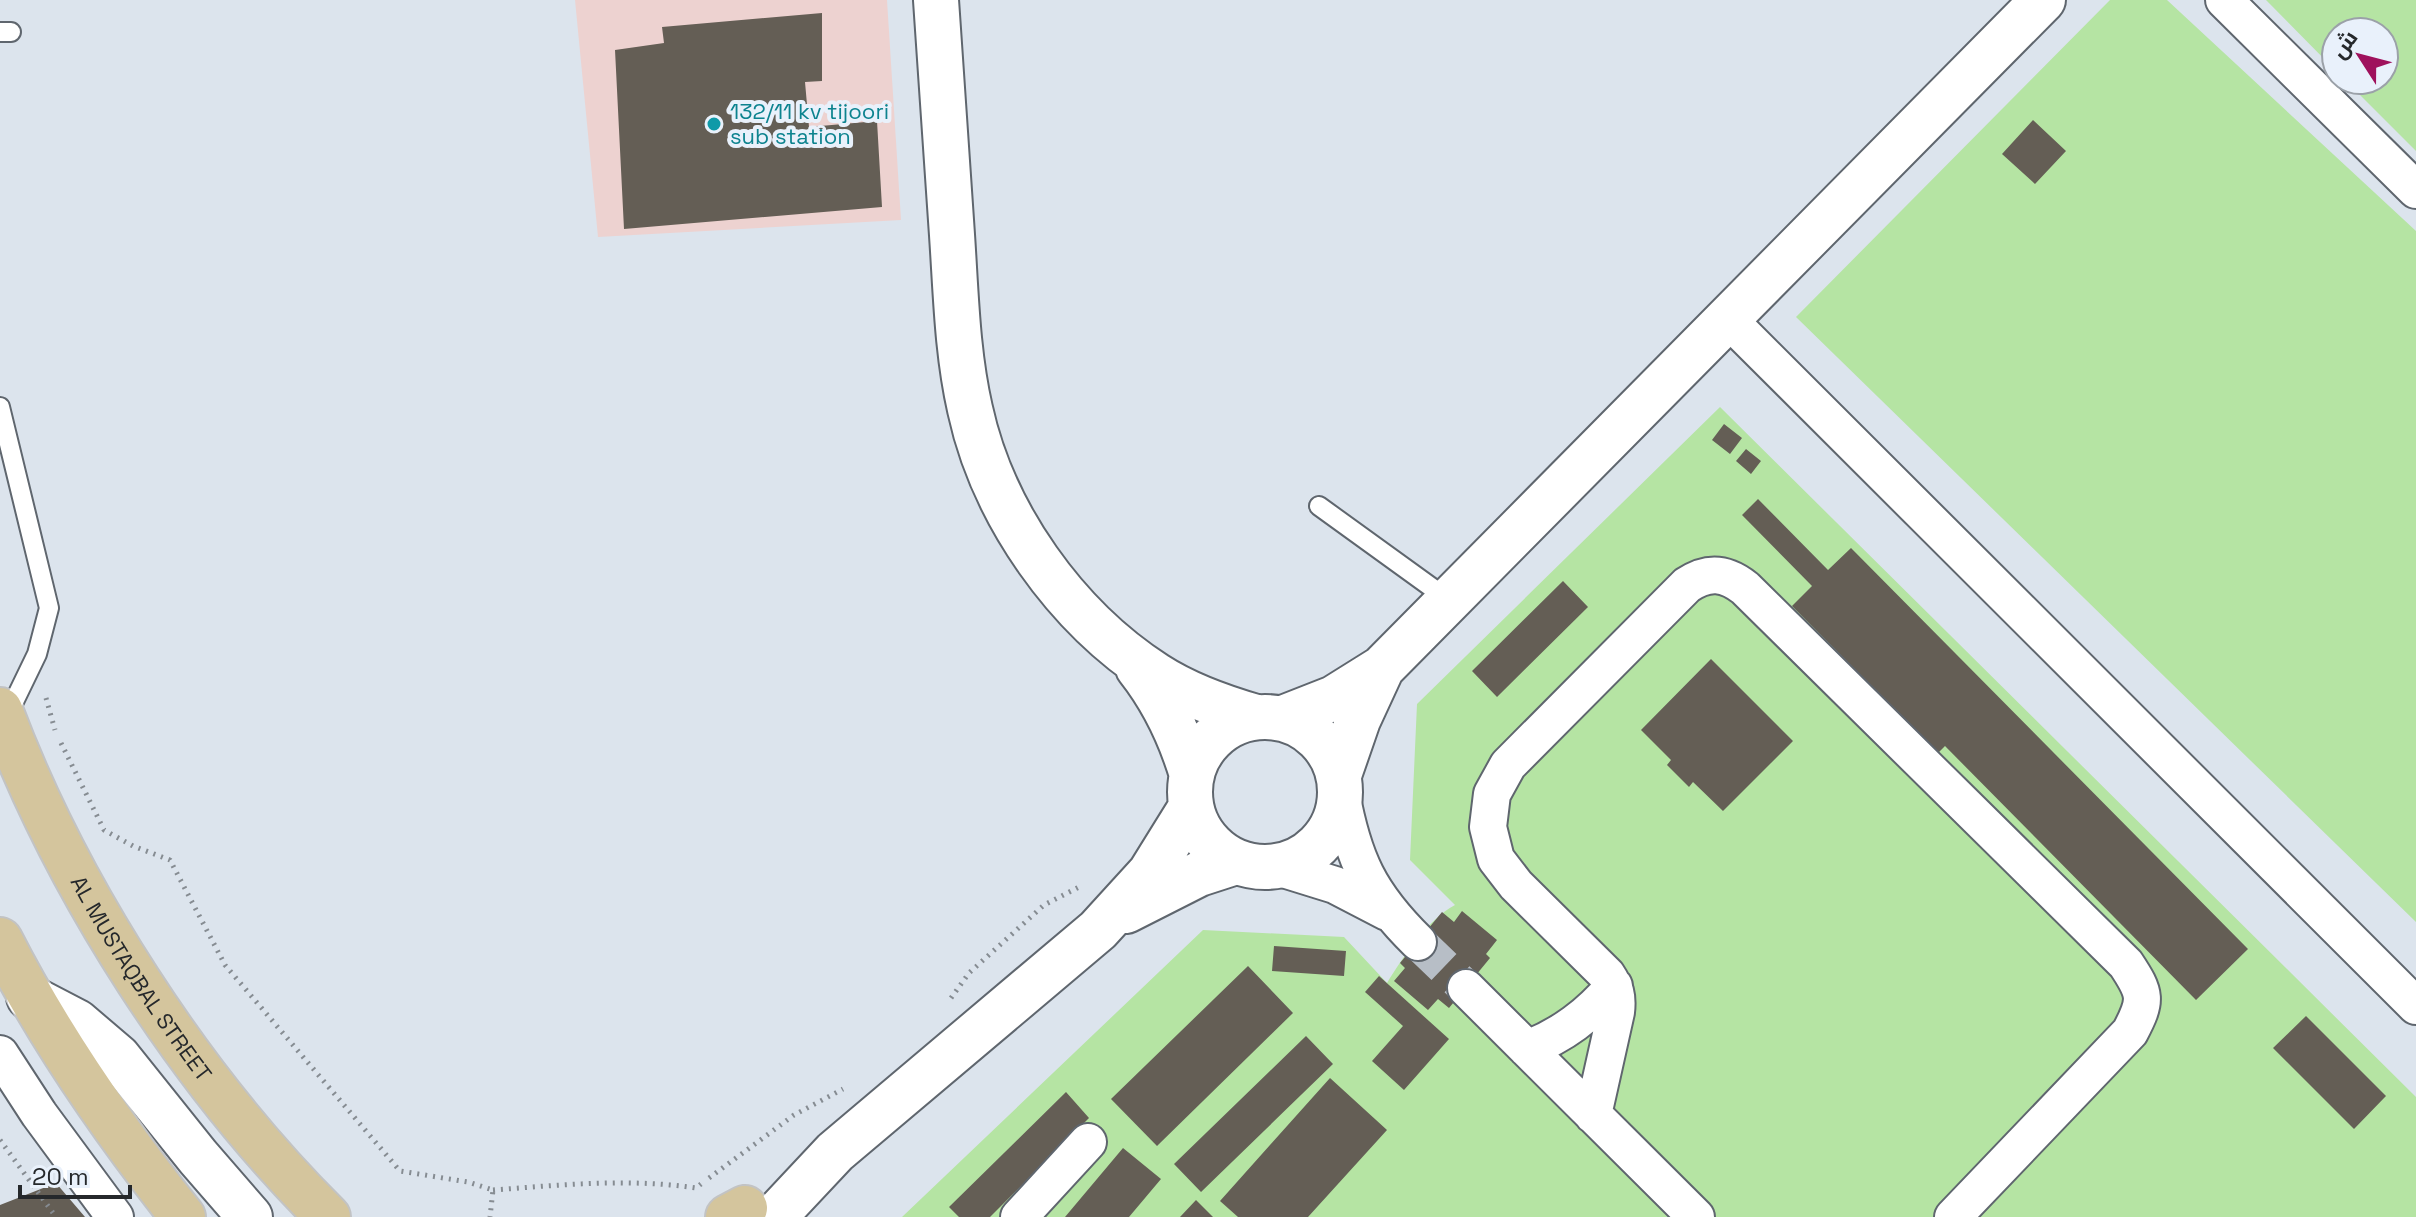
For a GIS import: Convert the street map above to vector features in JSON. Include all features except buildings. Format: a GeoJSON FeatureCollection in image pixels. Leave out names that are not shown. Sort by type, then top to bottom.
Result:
{"type":"FeatureCollection","features":[{"type":"Feature","properties":{"kind":"main road","name":"AL MUSTAQBAL STREET"},"geometry":{"type":"LineString","coordinates":[[2,716],[70,862],[141,983],[197,1065],[258,1142],[327,1216]]}},
{"type":"Feature","properties":{"kind":"main road"},"geometry":{"type":"LineString","coordinates":[[0,940],[29,997],[76,1074],[127,1147],[183,1217]]}},
{"type":"Feature","properties":{"kind":"street"},"geometry":{"type":"LineString","coordinates":[[936,0],[960,351],[970,411],[980,445],[1014,521],[1046,571],[1085,617],[1129,657],[1189,694],[1222,708],[1302,726],[1319,738],[1331,756],[1340,784],[1346,825],[1370,886],[1389,913],[1418,942]]}},
{"type":"Feature","properties":{"kind":"street"},"geometry":{"type":"LineString","coordinates":[[745,1215],[804,1169],[835,1152],[1098,930],[1150,873],[1192,791],[1200,753],[1215,736],[1234,724],[1270,718],[1334,698],[1382,668],[2043,0]]}},
{"type":"Feature","properties":{"kind":"street"},"geometry":{"type":"LineString","coordinates":[[2224,0],[2416,190]]}},
{"type":"Feature","properties":{"kind":"street"},"geometry":{"type":"LineString","coordinates":[[1728,319],[2416,1006]]}},
{"type":"Feature","properties":{"kind":"street"},"geometry":{"type":"LineString","coordinates":[[1593,1115],[1616,1012],[1614,986],[1607,975],[1516,885],[1496,859],[1488,827],[1492,794],[1508,765],[1687,585],[1701,576],[1717,574],[1733,578],[2126,964],[2141,988],[2141,1011],[2130,1032],[1953,1217]]}},
{"type":"Feature","properties":{"kind":"street"},"geometry":{"type":"LineString","coordinates":[[1129,657],[1168,712],[1182,743],[1200,830],[1216,849],[1257,864],[1335,885],[1389,913]]}},
{"type":"Feature","properties":{"kind":"street"},"geometry":{"type":"LineString","coordinates":[[1098,930],[1199,874],[1302,858],[1323,841],[1336,819],[1340,784],[1358,720],[1382,668]]}},
{"type":"Feature","properties":{"kind":"street"},"geometry":{"type":"LineString","coordinates":[[1527,1049],[1553,1039],[1575,1024],[1597,1006],[1614,986]]}},
{"type":"Feature","properties":{"kind":"street"},"geometry":{"type":"LineString","coordinates":[[1466,988],[1696,1217]]}},
{"type":"Feature","properties":{"kind":"street"},"geometry":{"type":"LineString","coordinates":[[29,997],[77,1022],[118,1057],[250,1217]]}},
{"type":"Feature","properties":{"kind":"street"},"geometry":{"type":"LineString","coordinates":[[0,1054],[39,1114],[115,1217]]}},
{"type":"Feature","properties":{"kind":"street"},"geometry":{"type":"LineString","coordinates":[[1019,1217],[1088,1142]]}},
{"type":"Feature","properties":{"kind":"lane"},"geometry":{"type":"LineString","coordinates":[[0,407],[49,608],[37,654],[2,716]]}},
{"type":"Feature","properties":{"kind":"lane"},"geometry":{"type":"LineString","coordinates":[[1319,506],[1449,600]]}},
{"type":"Feature","properties":{"kind":"path"},"geometry":{"type":"LineString","coordinates":[[37,654],[56,734],[104,830],[133,846],[170,860],[225,965],[400,1171],[468,1182],[493,1190],[597,1184],[668,1184],[696,1188],[794,1115],[846,1087]]}},
{"type":"Feature","properties":{"kind":"path"},"geometry":{"type":"LineString","coordinates":[[946,1005],[969,973],[1044,905],[1091,881]]}},
{"type":"Feature","properties":{"kind":"path"},"geometry":{"type":"LineString","coordinates":[[0,1140],[56,1217]]}},
{"type":"Feature","properties":{"kind":"path"},"geometry":{"type":"LineString","coordinates":[[490,1217],[493,1190]]}},
{"type":"Feature","properties":{"kind":"shaded area","name":"132/11 kv tijoori sub station"},"geometry":{"type":"Polygon","coordinates":[[[575,0],[887,0],[901,220],[598,237],[575,0]]]}},
{"type":"Feature","properties":{"kind":"green space"},"geometry":{"type":"Polygon","coordinates":[[[2110,0],[2167,0],[2416,231],[2416,922],[1796,317],[2110,0]]]}},
{"type":"Feature","properties":{"kind":"green space"},"geometry":{"type":"Polygon","coordinates":[[[2266,0],[2416,0],[2416,151],[2361,96],[2400,96],[2400,16],[2320,16],[2320,55],[2266,0]]]}},
{"type":"Feature","properties":{"kind":"green space"},"geometry":{"type":"Polygon","coordinates":[[[1720,407],[2416,1097],[2416,1217],[902,1217],[1203,930],[1344,937],[1387,983],[1426,929],[1455,905],[1410,860],[1417,704],[1720,407]]]}},
{"type":"Feature","properties":{"kind":"tunnel"},"geometry":{"type":"LineString","coordinates":[[1418,942],[1466,988]]}},
{"type":"Feature","properties":{"kind":"place","name":"132/11 kv tijoori sub station"},"geometry":{"type":"Point","coordinates":[714,124]}}]}
